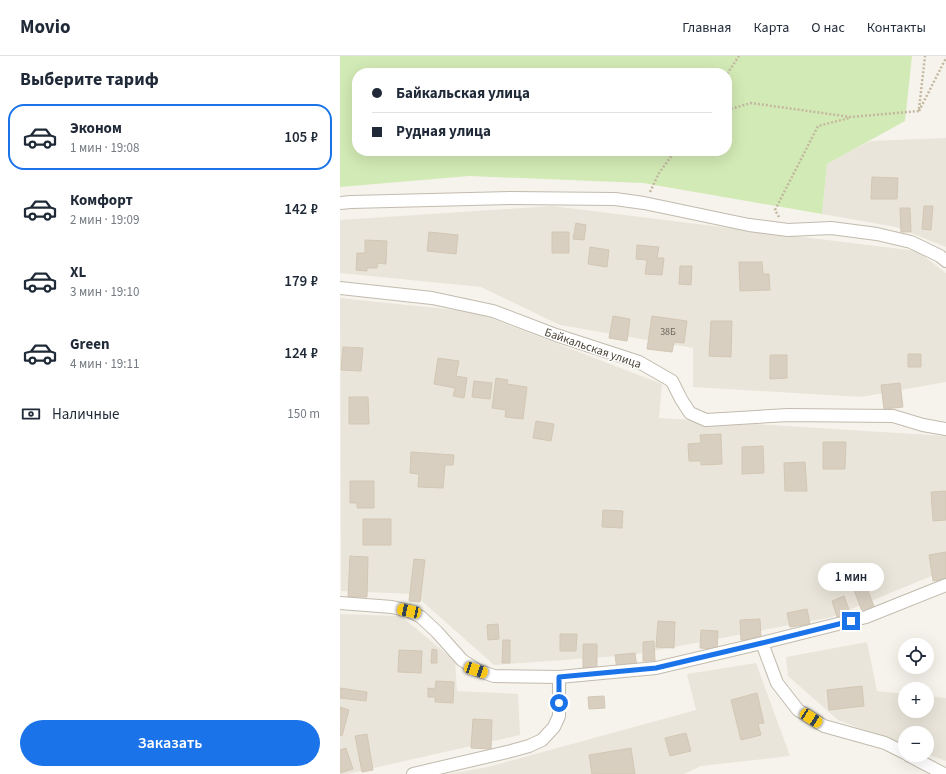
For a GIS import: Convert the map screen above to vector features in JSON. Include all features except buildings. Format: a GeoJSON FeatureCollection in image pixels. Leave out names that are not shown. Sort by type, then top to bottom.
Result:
{"type":"FeatureCollection","features":[{"type":"Feature","properties":{"kind":"street"},"geometry":{"type":"LineString","coordinates":[[340,203],[511,198],[615,198],[749,225],[788,230],[831,228],[877,234],[911,242],[946,260]]}},
{"type":"Feature","properties":{"kind":"street","name":"Байкальская улица"},"geometry":{"type":"LineString","coordinates":[[340,288],[432,298],[494,311],[556,335],[639,362],[672,381],[681,399],[690,412],[706,420],[788,415],[893,416],[923,425],[946,429]]}},
{"type":"Feature","properties":{"kind":"street"},"geometry":{"type":"LineString","coordinates":[[340,603],[392,607],[409,611],[421,617],[437,632],[462,660],[476,670],[494,676],[559,677],[656,668],[762,643],[866,617],[946,585]]}},
{"type":"Feature","properties":{"kind":"street"},"geometry":{"type":"LineString","coordinates":[[762,643],[777,683],[798,710],[824,726],[885,742],[898,749]]}},
{"type":"Feature","properties":{"kind":"street"},"geometry":{"type":"LineString","coordinates":[[413,774],[511,752],[542,740],[554,727],[559,716],[559,677]]}},
{"type":"Feature","properties":{"kind":"street"},"geometry":{"type":"LineString","coordinates":[[921,762],[944,774]]}},
{"type":"Feature","properties":{"kind":"path"},"geometry":{"type":"LineString","coordinates":[[731,68],[739,56]]}},
{"type":"Feature","properties":{"kind":"path"},"geometry":{"type":"LineString","coordinates":[[919,111],[925,56]]}},
{"type":"Feature","properties":{"kind":"path"},"geometry":{"type":"LineString","coordinates":[[919,111],[946,58]]}},
{"type":"Feature","properties":{"kind":"path"},"geometry":{"type":"LineString","coordinates":[[732,108],[750,103],[852,117]]}},
{"type":"Feature","properties":{"kind":"path"},"geometry":{"type":"LineString","coordinates":[[788,230],[775,210],[818,126],[852,117],[919,111]]}},
{"type":"Feature","properties":{"kind":"path"},"geometry":{"type":"LineString","coordinates":[[644,203],[659,173],[671,156]]}},
{"type":"Feature","properties":{"kind":"shaded area"},"geometry":{"type":"Polygon","coordinates":[[[946,138],[946,247],[896,227],[822,214],[827,164],[870,141],[946,138]]]}},
{"type":"Feature","properties":{"kind":"shaded area"},"geometry":{"type":"Polygon","coordinates":[[[552,206],[917,251],[946,273],[946,382],[861,397],[693,387],[693,348],[560,325],[481,287],[340,273],[340,220],[552,206]]]}},
{"type":"Feature","properties":{"kind":"shaded area"},"geometry":{"type":"Polygon","coordinates":[[[340,298],[475,312],[662,384],[659,418],[946,436],[946,570],[832,617],[632,655],[494,665],[414,594],[341,591],[340,298]]]}},
{"type":"Feature","properties":{"kind":"shaded area"},"geometry":{"type":"Polygon","coordinates":[[[340,614],[401,616],[455,661],[457,691],[518,694],[520,735],[347,774],[340,774],[340,614]]]}},
{"type":"Feature","properties":{"kind":"shaded area"},"geometry":{"type":"Polygon","coordinates":[[[867,642],[877,691],[898,693],[898,718],[934,718],[934,697],[946,698],[946,761],[934,757],[934,726],[898,726],[898,743],[838,720],[788,676],[786,657],[867,642]]]}},
{"type":"Feature","properties":{"kind":"shaded area"},"geometry":{"type":"Polygon","coordinates":[[[756,663],[790,756],[701,766],[684,774],[449,774],[488,767],[696,710],[687,674],[756,663]]]}},
{"type":"Feature","properties":{"kind":"green space"},"geometry":{"type":"Polygon","coordinates":[[[340,56],[912,56],[905,121],[827,164],[822,214],[643,183],[469,176],[340,187],[340,56]]]}},
{"type":"Feature","properties":{"kind":"route"},"geometry":{"type":"LineString","coordinates":[[559,703],[559,677],[656,668],[851,621]]}}]}
